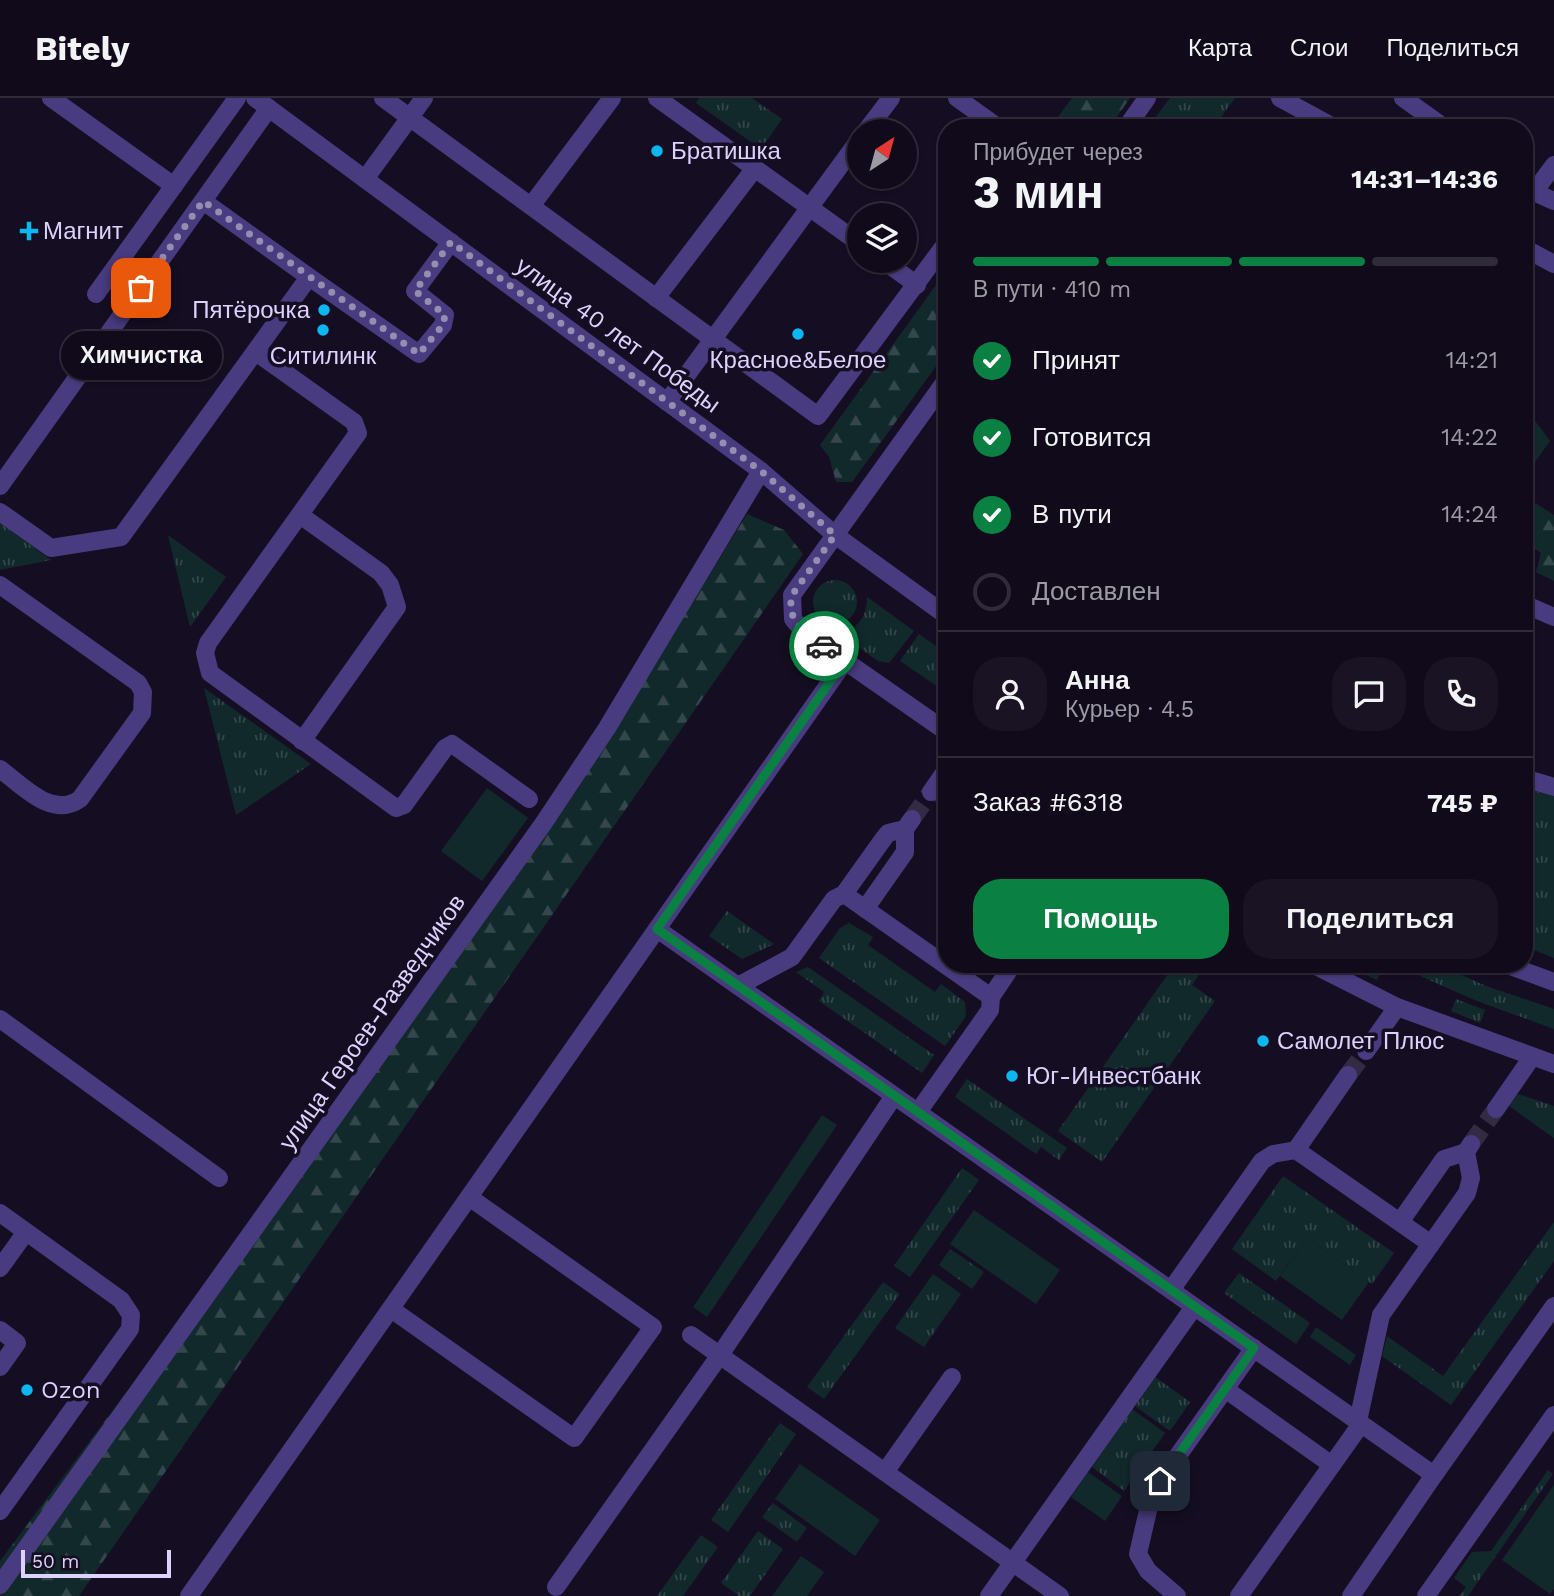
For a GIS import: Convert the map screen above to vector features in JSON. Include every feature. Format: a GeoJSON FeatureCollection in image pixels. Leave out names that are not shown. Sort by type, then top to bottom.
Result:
{"type":"FeatureCollection","features":[{"type":"Feature","properties":{"kind":"street"},"geometry":{"type":"LineString","coordinates":[[51,98],[174,186]]}},
{"type":"Feature","properties":{"kind":"street"},"geometry":{"type":"LineString","coordinates":[[96,294],[237,98]]}},
{"type":"Feature","properties":{"kind":"street"},"geometry":{"type":"LineString","coordinates":[[383,98],[818,416],[938,255]]}},
{"type":"Feature","properties":{"kind":"street"},"geometry":{"type":"LineString","coordinates":[[365,179],[424,98]]}},
{"type":"Feature","properties":{"kind":"street"},"geometry":{"type":"LineString","coordinates":[[531,206],[612,98]]}},
{"type":"Feature","properties":{"kind":"street"},"geometry":{"type":"LineString","coordinates":[[657,98],[847,234]]}},
{"type":"Feature","properties":{"kind":"street"},"geometry":{"type":"LineString","coordinates":[[875,119],[891,98]]}},
{"type":"Feature","properties":{"kind":"street"},"geometry":{"type":"LineString","coordinates":[[957,98],[986,119]]}},
{"type":"Feature","properties":{"kind":"street"},"geometry":{"type":"LineString","coordinates":[[1132,119],[1147,98]]}},
{"type":"Feature","properties":{"kind":"street"},"geometry":{"type":"LineString","coordinates":[[1280,98],[1318,119]]}},
{"type":"Feature","properties":{"kind":"street"},"geometry":{"type":"LineString","coordinates":[[1404,98],[1433,119]]}},
{"type":"Feature","properties":{"kind":"street"},"geometry":{"type":"LineString","coordinates":[[0,486],[203,201],[262,103]]}},
{"type":"Feature","properties":{"kind":"street","name":"улица 40 лет Победы"},"geometry":{"type":"LineString","coordinates":[[262,103],[761,471],[835,535],[938,609]]}},
{"type":"Feature","properties":{"kind":"street"},"geometry":{"type":"LineString","coordinates":[[667,402],[847,156]]}},
{"type":"Feature","properties":{"kind":"street"},"geometry":{"type":"LineString","coordinates":[[1533,185],[1554,165]]}},
{"type":"Feature","properties":{"kind":"street"},"geometry":{"type":"LineString","coordinates":[[656,298],[755,168]]}},
{"type":"Feature","properties":{"kind":"street"},"geometry":{"type":"LineString","coordinates":[[1533,191],[1554,201]]}},
{"type":"Feature","properties":{"kind":"street"},"geometry":{"type":"LineString","coordinates":[[203,201],[419,354],[443,325],[445,315],[415,291],[451,242]]}},
{"type":"Feature","properties":{"kind":"street"},"geometry":{"type":"LineString","coordinates":[[1533,253],[1554,264]]}},
{"type":"Feature","properties":{"kind":"street"},"geometry":{"type":"LineString","coordinates":[[900,273],[917,285]]}},
{"type":"Feature","properties":{"kind":"street"},"geometry":{"type":"LineString","coordinates":[[0,512],[51,548],[121,537],[309,278]]}},
{"type":"Feature","properties":{"kind":"street"},"geometry":{"type":"LineString","coordinates":[[256,352],[358,427],[356,438],[208,643],[205,653],[208,667],[216,679],[396,808],[404,805],[445,748],[452,744],[529,799]]}},
{"type":"Feature","properties":{"kind":"street"},"geometry":{"type":"LineString","coordinates":[[938,392],[792,595],[790,605],[793,619],[803,631],[938,726]]}},
{"type":"Feature","properties":{"kind":"street","name":"улица Героев-Разведчиков"},"geometry":{"type":"LineString","coordinates":[[0,1585],[543,824],[607,728],[761,471]]}},
{"type":"Feature","properties":{"kind":"street"},"geometry":{"type":"LineString","coordinates":[[300,515],[381,573],[390,585],[397,607],[302,741]]}},
{"type":"Feature","properties":{"kind":"street"},"geometry":{"type":"LineString","coordinates":[[0,585],[138,683],[145,703],[142,713],[80,799],[71,805],[50,805],[0,769]]}},
{"type":"Feature","properties":{"kind":"street"},"geometry":{"type":"LineString","coordinates":[[1533,608],[1554,617]]}},
{"type":"Feature","properties":{"kind":"street"},"geometry":{"type":"LineString","coordinates":[[189,1596],[845,660]]}},
{"type":"Feature","properties":{"kind":"street"},"geometry":{"type":"LineString","coordinates":[[1533,781],[1554,787]]}},
{"type":"Feature","properties":{"kind":"street"},"geometry":{"type":"LineString","coordinates":[[931,792],[938,782]]}},
{"type":"Feature","properties":{"kind":"street"},"geometry":{"type":"LineString","coordinates":[[738,986],[792,957],[834,899],[844,894],[888,833],[908,824],[905,852],[865,909]]}},
{"type":"Feature","properties":{"kind":"street"},"geometry":{"type":"LineString","coordinates":[[844,894],[938,960]]}},
{"type":"Feature","properties":{"kind":"street"},"geometry":{"type":"LineString","coordinates":[[657,929],[1434,1475]]}},
{"type":"Feature","properties":{"kind":"street"},"geometry":{"type":"LineString","coordinates":[[957,973],[990,997]]}},
{"type":"Feature","properties":{"kind":"street"},"geometry":{"type":"LineString","coordinates":[[966,979],[970,973]]}},
{"type":"Feature","properties":{"kind":"street"},"geometry":{"type":"LineString","coordinates":[[918,1112],[990,1010],[990,997],[1007,973]]}},
{"type":"Feature","properties":{"kind":"street"},"geometry":{"type":"LineString","coordinates":[[1330,973],[1397,1007],[1554,1064]]}},
{"type":"Feature","properties":{"kind":"street"},"geometry":{"type":"LineString","coordinates":[[1530,973],[1554,982]]}},
{"type":"Feature","properties":{"kind":"street"},"geometry":{"type":"LineString","coordinates":[[1366,1051],[1397,1007]]}},
{"type":"Feature","properties":{"kind":"street"},"geometry":{"type":"LineString","coordinates":[[0,1019],[219,1178]]}},
{"type":"Feature","properties":{"kind":"street"},"geometry":{"type":"LineString","coordinates":[[1496,1109],[1532,1057]]}},
{"type":"Feature","properties":{"kind":"street"},"geometry":{"type":"LineString","coordinates":[[1171,1290],[1262,1161],[1273,1154],[1296,1150],[1348,1076]]}},
{"type":"Feature","properties":{"kind":"street"},"geometry":{"type":"LineString","coordinates":[[556,1587],[720,1355],[894,1096]]}},
{"type":"Feature","properties":{"kind":"street"},"geometry":{"type":"LineString","coordinates":[[1239,1596],[1332,1465],[1359,1422],[1381,1315],[1471,1185],[1469,1148],[1444,1159],[1399,1223]]}},
{"type":"Feature","properties":{"kind":"street"},"geometry":{"type":"LineString","coordinates":[[1296,1150],[1431,1244]]}},
{"type":"Feature","properties":{"kind":"street"},"geometry":{"type":"LineString","coordinates":[[391,1309],[574,1438],[653,1327],[469,1197]]}},
{"type":"Feature","properties":{"kind":"street"},"geometry":{"type":"LineString","coordinates":[[0,1213],[121,1300],[131,1315],[130,1329],[0,1511]]}},
{"type":"Feature","properties":{"kind":"street"},"geometry":{"type":"LineString","coordinates":[[0,1269],[26,1232]]}},
{"type":"Feature","properties":{"kind":"street"},"geometry":{"type":"LineString","coordinates":[[1351,1596],[1554,1306]]}},
{"type":"Feature","properties":{"kind":"street"},"geometry":{"type":"LineString","coordinates":[[989,1596],[1194,1307]]}},
{"type":"Feature","properties":{"kind":"street"},"geometry":{"type":"LineString","coordinates":[[0,1330],[17,1343],[0,1367]]}},
{"type":"Feature","properties":{"kind":"street"},"geometry":{"type":"LineString","coordinates":[[691,1335],[1060,1596]]}},
{"type":"Feature","properties":{"kind":"street"},"geometry":{"type":"LineString","coordinates":[[1177,1596],[1141,1563],[1139,1544],[1153,1493],[1254,1348]]}},
{"type":"Feature","properties":{"kind":"street"},"geometry":{"type":"LineString","coordinates":[[885,1472],[952,1377]]}},
{"type":"Feature","properties":{"kind":"street"},"geometry":{"type":"LineString","coordinates":[[1225,1389],[1332,1465]]}},
{"type":"Feature","properties":{"kind":"street"},"geometry":{"type":"LineString","coordinates":[[1426,1596],[1552,1423]]}},
{"type":"Feature","properties":{"kind":"green space"},"geometry":{"type":"Polygon","coordinates":[[[699,98],[752,98],[782,119],[761,149],[696,103],[699,98]]]}},
{"type":"Feature","properties":{"kind":"green space"},"geometry":{"type":"Polygon","coordinates":[[[1072,98],[1130,98],[1115,119],[1057,119],[1072,98]]]}},
{"type":"Feature","properties":{"kind":"green space"},"geometry":{"type":"Polygon","coordinates":[[[1170,98],[1235,98],[1220,119],[1155,119],[1170,98]]]}},
{"type":"Feature","properties":{"kind":"green space"},"geometry":{"type":"Polygon","coordinates":[[[938,282],[938,363],[852,482],[836,482],[829,457],[820,445],[938,282]]]}},
{"type":"Feature","properties":{"kind":"green space"},"geometry":{"type":"Polygon","coordinates":[[[1533,418],[1550,441],[1533,465],[1533,418]]]}},
{"type":"Feature","properties":{"kind":"green space"},"geometry":{"type":"Polygon","coordinates":[[[1533,502],[1554,515],[1554,581],[1536,572],[1541,553],[1533,547],[1533,502]]]}},
{"type":"Feature","properties":{"kind":"green space"},"geometry":{"type":"Polygon","coordinates":[[[747,514],[784,530],[803,554],[79,1596],[0,1596],[0,1561],[577,790],[747,514]]]}},
{"type":"Feature","properties":{"kind":"green space"},"geometry":{"type":"Polygon","coordinates":[[[0,523],[51,560],[0,570],[0,523]]]}},
{"type":"Feature","properties":{"kind":"green space"},"geometry":{"type":"Polygon","coordinates":[[[168,535],[226,577],[190,627],[168,535]]]}},
{"type":"Feature","properties":{"kind":"green space"},"geometry":{"type":"Polygon","coordinates":[[[835,580],[850,587],[857,602],[850,617],[835,624],[820,617],[813,602],[820,587],[835,580]]]}},
{"type":"Feature","properties":{"kind":"green space"},"geometry":{"type":"Polygon","coordinates":[[[867,597],[914,631],[889,663],[878,661],[840,634],[860,621],[867,597]]]}},
{"type":"Feature","properties":{"kind":"green space"},"geometry":{"type":"Polygon","coordinates":[[[919,634],[938,648],[938,687],[900,661],[919,634]]]}},
{"type":"Feature","properties":{"kind":"green space"},"geometry":{"type":"Polygon","coordinates":[[[204,688],[311,764],[236,815],[204,688]]]}},
{"type":"Feature","properties":{"kind":"green space"},"geometry":{"type":"Polygon","coordinates":[[[487,788],[528,818],[482,881],[441,851],[487,788]]]}},
{"type":"Feature","properties":{"kind":"green space"},"geometry":{"type":"Polygon","coordinates":[[[1533,790],[1554,796],[1554,958],[1533,950],[1533,790]]]}},
{"type":"Feature","properties":{"kind":"green space"},"geometry":{"type":"Polygon","coordinates":[[[727,911],[774,944],[742,959],[709,936],[727,911]]]}},
{"type":"Feature","properties":{"kind":"green space"},"geometry":{"type":"Polygon","coordinates":[[[849,923],[873,937],[868,945],[935,992],[941,984],[965,1002],[966,1016],[945,1046],[819,958],[840,928],[849,923]]]}},
{"type":"Feature","properties":{"kind":"green space"},"geometry":{"type":"Polygon","coordinates":[[[808,967],[934,1055],[922,1073],[819,1001],[824,992],[796,972],[808,967]]]}},
{"type":"Feature","properties":{"kind":"green space"},"geometry":{"type":"Polygon","coordinates":[[[1169,973],[1200,973],[1192,985],[1215,1001],[1102,1162],[1058,1131],[1169,973]]]}},
{"type":"Feature","properties":{"kind":"green space"},"geometry":{"type":"Polygon","coordinates":[[[1361,973],[1380,973],[1377,980],[1361,973]]]}},
{"type":"Feature","properties":{"kind":"green space"},"geometry":{"type":"Polygon","coordinates":[[[1413,973],[1457,973],[1486,986],[1554,1009],[1554,1029],[1477,1001],[1413,973]]]}},
{"type":"Feature","properties":{"kind":"green space"},"geometry":{"type":"Polygon","coordinates":[[[1456,999],[1485,1010],[1480,1023],[1451,1011],[1456,999]]]}},
{"type":"Feature","properties":{"kind":"green space"},"geometry":{"type":"Polygon","coordinates":[[[967,1079],[1067,1148],[1059,1160],[1041,1147],[1036,1154],[955,1097],[967,1079]]]}},
{"type":"Feature","properties":{"kind":"green space"},"geometry":{"type":"Polygon","coordinates":[[[1518,1094],[1554,1106],[1554,1138],[1509,1106],[1518,1094]]]}},
{"type":"Feature","properties":{"kind":"green space"},"geometry":{"type":"Polygon","coordinates":[[[822,1115],[837,1125],[707,1317],[693,1307],[822,1115]]]}},
{"type":"Feature","properties":{"kind":"green space"},"geometry":{"type":"Polygon","coordinates":[[[962,1168],[979,1180],[910,1277],[894,1266],[962,1168]]]}},
{"type":"Feature","properties":{"kind":"green space"},"geometry":{"type":"Polygon","coordinates":[[[1283,1176],[1394,1253],[1372,1284],[1307,1238],[1276,1281],[1232,1249],[1283,1176]]]}},
{"type":"Feature","properties":{"kind":"green space"},"geometry":{"type":"Polygon","coordinates":[[[974,1210],[1060,1270],[1036,1304],[950,1244],[974,1210]]]}},
{"type":"Feature","properties":{"kind":"green space"},"geometry":{"type":"Polygon","coordinates":[[[1554,1222],[1554,1261],[1451,1405],[1382,1356],[1387,1336],[1443,1376],[1554,1222]]]}},
{"type":"Feature","properties":{"kind":"green space"},"geometry":{"type":"Polygon","coordinates":[[[1307,1238],[1369,1282],[1342,1320],[1280,1276],[1307,1238]]]}},
{"type":"Feature","properties":{"kind":"green space"},"geometry":{"type":"Polygon","coordinates":[[[950,1249],[984,1272],[972,1289],[939,1265],[950,1249]]]}},
{"type":"Feature","properties":{"kind":"green space"},"geometry":{"type":"Polygon","coordinates":[[[1239,1273],[1310,1323],[1296,1344],[1224,1293],[1239,1273]]]}},
{"type":"Feature","properties":{"kind":"green space"},"geometry":{"type":"Polygon","coordinates":[[[933,1274],[961,1294],[924,1347],[895,1328],[933,1274]]]}},
{"type":"Feature","properties":{"kind":"green space"},"geometry":{"type":"Polygon","coordinates":[[[883,1282],[900,1294],[824,1399],[807,1387],[883,1282]]]}},
{"type":"Feature","properties":{"kind":"green space"},"geometry":{"type":"Polygon","coordinates":[[[1316,1327],[1356,1355],[1350,1365],[1310,1337],[1316,1327]]]}},
{"type":"Feature","properties":{"kind":"green space"},"geometry":{"type":"Polygon","coordinates":[[[1155,1377],[1190,1402],[1170,1431],[1135,1406],[1155,1377]]]}},
{"type":"Feature","properties":{"kind":"green space"},"geometry":{"type":"Polygon","coordinates":[[[1132,1409],[1165,1433],[1124,1491],[1092,1467],[1132,1409]]]}},
{"type":"Feature","properties":{"kind":"green space"},"geometry":{"type":"Polygon","coordinates":[[[780,1423],[796,1434],[728,1532],[711,1520],[780,1423]]]}},
{"type":"Feature","properties":{"kind":"green space"},"geometry":{"type":"Polygon","coordinates":[[[800,1464],[880,1520],[855,1556],[775,1499],[800,1464]]]}},
{"type":"Feature","properties":{"kind":"green space"},"geometry":{"type":"Polygon","coordinates":[[[1548,1470],[1553,1474],[1468,1596],[1459,1596],[1466,1587],[1454,1578],[1472,1552],[1491,1551],[1548,1470]]]}},
{"type":"Feature","properties":{"kind":"green space"},"geometry":{"type":"Polygon","coordinates":[[[1088,1472],[1122,1496],[1105,1521],[1071,1497],[1088,1472]]]}},
{"type":"Feature","properties":{"kind":"green space"},"geometry":{"type":"Polygon","coordinates":[[[1554,1485],[1554,1589],[1550,1594],[1502,1560],[1554,1485]]]}},
{"type":"Feature","properties":{"kind":"green space"},"geometry":{"type":"Polygon","coordinates":[[[773,1503],[807,1528],[797,1542],[762,1517],[773,1503]]]}},
{"type":"Feature","properties":{"kind":"green space"},"geometry":{"type":"Polygon","coordinates":[[[758,1531],[783,1549],[750,1596],[739,1596],[721,1583],[758,1531]]]}},
{"type":"Feature","properties":{"kind":"green space"},"geometry":{"type":"Polygon","coordinates":[[[701,1535],[718,1547],[683,1596],[657,1596],[701,1535]]]}},
{"type":"Feature","properties":{"kind":"green space"},"geometry":{"type":"Polygon","coordinates":[[[801,1556],[824,1572],[807,1596],[772,1596],[801,1556]]]}},
{"type":"Feature","properties":{"kind":"tunnel"},"geometry":{"type":"LineString","coordinates":[[912,819],[931,792]]}},
{"type":"Feature","properties":{"kind":"tunnel"},"geometry":{"type":"LineString","coordinates":[[1348,1075],[1366,1051]]}},
{"type":"Feature","properties":{"kind":"tunnel"},"geometry":{"type":"LineString","coordinates":[[1471,1144],[1496,1109]]}},
{"type":"Feature","properties":{"kind":"way so far"},"geometry":{"type":"LineString","coordinates":[[141,288],[203,201],[419,354],[425,351],[443,325],[445,315],[415,291],[451,242],[761,471],[835,535],[792,595],[790,605],[793,619],[803,631],[824,646]]}},
{"type":"Feature","properties":{"kind":"place","name":"Братишка"},"geometry":{"type":"Point","coordinates":[657,151]}},
{"type":"Feature","properties":{"kind":"place","name":"Магнит"},"geometry":{"type":"Point","coordinates":[29,231]}},
{"type":"Feature","properties":{"kind":"place","name":"Химчистка"},"geometry":{"type":"Point","coordinates":[141,288]}},
{"type":"Feature","properties":{"kind":"place","name":"Пятёрочка"},"geometry":{"type":"Point","coordinates":[324,310]}},
{"type":"Feature","properties":{"kind":"place","name":"Ситилинк"},"geometry":{"type":"Point","coordinates":[323,330]}},
{"type":"Feature","properties":{"kind":"place","name":"Красное&Белое"},"geometry":{"type":"Point","coordinates":[798,334]}},
{"type":"Feature","properties":{"kind":"place","name":"Самолет Плюс"},"geometry":{"type":"Point","coordinates":[1263,1041]}},
{"type":"Feature","properties":{"kind":"place","name":"Юг-Инвестбанк"},"geometry":{"type":"Point","coordinates":[1012,1076]}},
{"type":"Feature","properties":{"kind":"place","name":"Ozon"},"geometry":{"type":"Point","coordinates":[27,1390]}},
{"type":"Feature","properties":{"kind":"route"},"geometry":{"type":"LineString","coordinates":[[824,646],[845,660],[657,929],[1254,1348],[1160,1481]]}}]}
